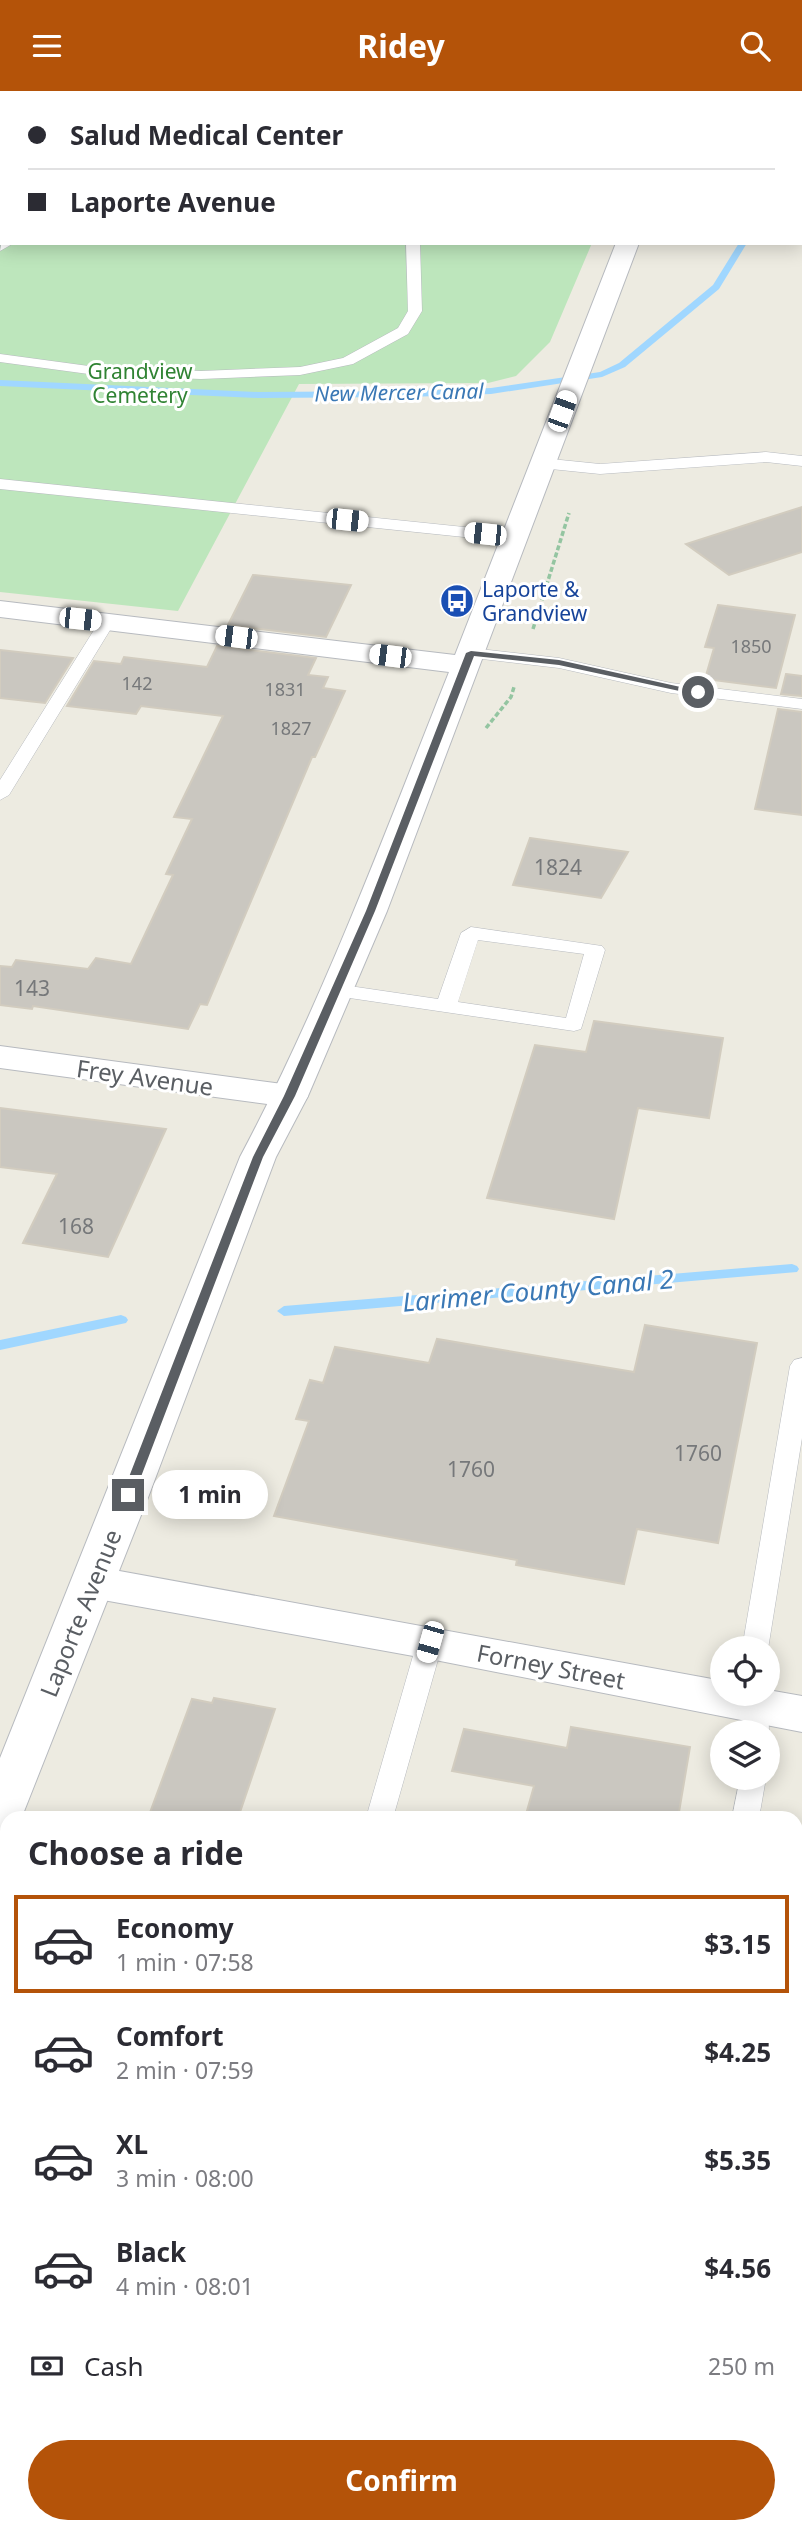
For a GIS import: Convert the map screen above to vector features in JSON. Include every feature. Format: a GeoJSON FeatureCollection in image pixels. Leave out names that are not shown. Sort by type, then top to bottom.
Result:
{"type":"FeatureCollection","features":[{"type":"Feature","properties":{"kind":"street","name":"Laporte Avenue"},"geometry":{"type":"LineString","coordinates":[[1,1811],[258,1157],[290,1096],[375,901],[469,659],[512,537],[627,245]]}},
{"type":"Feature","properties":{"kind":"street"},"geometry":{"type":"LineString","coordinates":[[0,609],[469,659]]}},
{"type":"Feature","properties":{"kind":"street","name":"Frey Avenue"},"geometry":{"type":"LineString","coordinates":[[0,1058],[290,1096]]}},
{"type":"Feature","properties":{"kind":"street","name":"Forney Street"},"geometry":{"type":"LineString","coordinates":[[92,1582],[430,1642],[755,1711],[802,1714]]}},
{"type":"Feature","properties":{"kind":"lane"},"geometry":{"type":"LineString","coordinates":[[0,359],[96,371],[201,375],[300,371],[348,361],[402,331],[415,311],[413,245]]}},
{"type":"Feature","properties":{"kind":"lane"},"geometry":{"type":"LineString","coordinates":[[541,463],[583,467],[675,466],[766,457],[802,461]]}},
{"type":"Feature","properties":{"kind":"lane"},"geometry":{"type":"LineString","coordinates":[[0,484],[512,537]]}},
{"type":"Feature","properties":{"kind":"lane"},"geometry":{"type":"LineString","coordinates":[[0,795],[107,622]]}},
{"type":"Feature","properties":{"kind":"lane"},"geometry":{"type":"LineString","coordinates":[[469,659],[523,659],[559,663],[671,688],[802,704]]}},
{"type":"Feature","properties":{"kind":"lane"},"geometry":{"type":"LineString","coordinates":[[336,990],[574,1025],[595,950],[471,933],[446,1006]]}},
{"type":"Feature","properties":{"kind":"lane"},"geometry":{"type":"LineString","coordinates":[[758,1636],[796,1439],[802,1366]]}},
{"type":"Feature","properties":{"kind":"lane"},"geometry":{"type":"LineString","coordinates":[[381,1811],[430,1642]]}},
{"type":"Feature","properties":{"kind":"lane"},"geometry":{"type":"LineString","coordinates":[[747,1811],[751,1790]]}},
{"type":"Feature","properties":{"kind":"path"},"geometry":{"type":"LineString","coordinates":[[512,697],[583,467]]}},
{"type":"Feature","properties":{"kind":"green space","name":"Grandview Cemetery"},"geometry":{"type":"Polygon","coordinates":[[[0,245],[591,245],[550,342],[516,376],[488,383],[299,384],[178,611],[0,592],[0,245]]]}},
{"type":"Feature","properties":{"kind":"building"},"geometry":{"type":"Polygon","coordinates":[[[802,507],[802,552],[729,575],[686,544],[802,507]]]}},
{"type":"Feature","properties":{"kind":"building"},"geometry":{"type":"Polygon","coordinates":[[[253,575],[351,585],[326,637],[228,625],[253,575]]]}},
{"type":"Feature","properties":{"kind":"building"},"geometry":{"type":"Polygon","coordinates":[[[718,605],[795,615],[776,688],[705,679],[714,648],[705,647],[718,605]]]}},
{"type":"Feature","properties":{"kind":"building"},"geometry":{"type":"Polygon","coordinates":[[[217,646],[316,658],[308,675],[328,677],[323,688],[345,691],[315,757],[312,757],[207,1005],[200,1004],[188,1029],[33,1006],[32,1009],[0,1005],[0,966],[12,967],[16,960],[88,969],[96,958],[131,964],[173,875],[166,874],[192,819],[174,817],[223,716],[141,706],[136,714],[67,706],[94,661],[121,664],[124,657],[207,667],[217,646]]]}},
{"type":"Feature","properties":{"kind":"building"},"geometry":{"type":"Polygon","coordinates":[[[0,650],[73,658],[45,703],[0,698],[0,650]]]}},
{"type":"Feature","properties":{"kind":"building"},"geometry":{"type":"Polygon","coordinates":[[[786,674],[802,676],[802,696],[781,694],[786,674]]]}},
{"type":"Feature","properties":{"kind":"building"},"geometry":{"type":"Polygon","coordinates":[[[778,709],[802,712],[802,815],[755,809],[778,709]]]}},
{"type":"Feature","properties":{"kind":"building"},"geometry":{"type":"Polygon","coordinates":[[[530,838],[628,852],[601,898],[513,885],[530,838]]]}},
{"type":"Feature","properties":{"kind":"building"},"geometry":{"type":"Polygon","coordinates":[[[594,1021],[723,1038],[709,1118],[638,1108],[614,1219],[487,1198],[535,1045],[586,1052],[594,1021]]]}},
{"type":"Feature","properties":{"kind":"building"},"geometry":{"type":"Polygon","coordinates":[[[0,1108],[166,1129],[108,1257],[23,1243],[57,1174],[0,1167],[0,1108]]]}},
{"type":"Feature","properties":{"kind":"building"},"geometry":{"type":"Polygon","coordinates":[[[645,1325],[757,1343],[718,1543],[637,1529],[624,1584],[516,1565],[517,1560],[274,1516],[309,1421],[296,1419],[310,1380],[323,1383],[335,1347],[429,1363],[437,1339],[634,1372],[645,1325]]]}},
{"type":"Feature","properties":{"kind":"building"},"geometry":{"type":"Polygon","coordinates":[[[214,1698],[275,1709],[240,1811],[151,1811],[192,1699],[212,1703],[214,1698]]]}},
{"type":"Feature","properties":{"kind":"building"},"geometry":{"type":"Polygon","coordinates":[[[571,1727],[690,1747],[679,1811],[527,1811],[534,1786],[452,1771],[464,1729],[567,1748],[571,1727]]]}},
{"type":"Feature","properties":{"kind":"waterway","name":"New Mercer Canal"},"geometry":{"type":"LineString","coordinates":[[0,383],[258,395],[409,394],[491,391],[602,374],[622,365],[716,287],[742,245]]}},
{"type":"Feature","properties":{"kind":"waterway","name":"Larimer County Canal 2"},"geometry":{"type":"LineString","coordinates":[[284,1311],[792,1269]]}},
{"type":"Feature","properties":{"kind":"waterway","name":"Larimer County Canal 2"},"geometry":{"type":"LineString","coordinates":[[0,1345],[121,1320]]}},
{"type":"Feature","properties":{"kind":"place","name":"Laporte & Grandview"},"geometry":{"type":"Point","coordinates":[457,601]}},
{"type":"Feature","properties":{"kind":"route"},"geometry":{"type":"LineString","coordinates":[[128,1495],[258,1157],[290,1096],[371,911],[471,653],[559,663],[698,692]]}}]}
